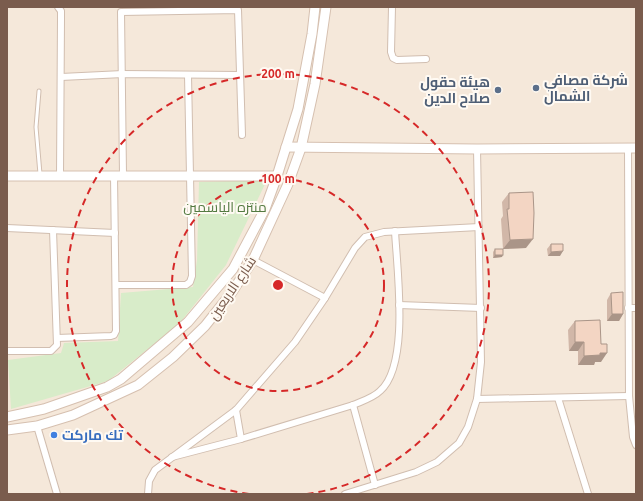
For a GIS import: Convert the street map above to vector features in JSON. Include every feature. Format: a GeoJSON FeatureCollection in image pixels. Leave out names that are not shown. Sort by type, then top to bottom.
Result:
{"type":"FeatureCollection","features":[{"type":"Feature","properties":{"kind":"main road"},"geometry":{"type":"LineString","coordinates":[[7,417],[44,409],[107,387],[121,379],[188,322],[232,269],[265,209],[277,176],[298,109],[312,34],[315,7]]}},
{"type":"Feature","properties":{"kind":"main road","name":"شارع الاربعين"},"geometry":{"type":"LineString","coordinates":[[7,430],[37,426],[73,415],[138,385],[173,357],[206,326],[232,292],[253,260],[288,184],[301,148],[315,84],[326,7]]}},
{"type":"Feature","properties":{"kind":"main road"},"geometry":{"type":"LineString","coordinates":[[286,147],[477,149],[632,148]]}},
{"type":"Feature","properties":{"kind":"main road"},"geometry":{"type":"LineString","coordinates":[[7,176],[277,176]]}},
{"type":"Feature","properties":{"kind":"main road"},"geometry":{"type":"LineString","coordinates":[[69,400],[73,415]]}},
{"type":"Feature","properties":{"kind":"street"},"geometry":{"type":"LineString","coordinates":[[58,7],[61,11],[60,176]]}},
{"type":"Feature","properties":{"kind":"street"},"geometry":{"type":"LineString","coordinates":[[392,7],[391,52],[393,58],[397,60],[426,59]]}},
{"type":"Feature","properties":{"kind":"street"},"geometry":{"type":"LineString","coordinates":[[57,338],[114,335],[116,331],[115,233],[123,74],[121,12],[238,10],[242,135]]}},
{"type":"Feature","properties":{"kind":"street"},"geometry":{"type":"LineString","coordinates":[[61,77],[123,74],[240,75]]}},
{"type":"Feature","properties":{"kind":"street"},"geometry":{"type":"LineString","coordinates":[[116,285],[186,285],[190,282],[192,276],[188,75]]}},
{"type":"Feature","properties":{"kind":"street"},"geometry":{"type":"LineString","coordinates":[[632,148],[628,308],[628,396],[633,437],[636,445]]}},
{"type":"Feature","properties":{"kind":"street"},"geometry":{"type":"LineString","coordinates":[[345,494],[367,491],[375,485],[416,472],[445,456],[464,435],[473,414],[477,399],[481,362],[477,149]]}},
{"type":"Feature","properties":{"kind":"street"},"geometry":{"type":"LineString","coordinates":[[148,494],[151,475],[155,470],[169,458],[236,410],[295,342],[325,298],[355,248],[365,237],[373,233],[395,231],[479,227]]}},
{"type":"Feature","properties":{"kind":"street"},"geometry":{"type":"LineString","coordinates":[[7,228],[115,233]]}},
{"type":"Feature","properties":{"kind":"street"},"geometry":{"type":"LineString","coordinates":[[7,351],[51,351],[56,348],[57,338],[53,230]]}},
{"type":"Feature","properties":{"kind":"street"},"geometry":{"type":"LineString","coordinates":[[169,458],[241,439],[353,405],[364,401],[380,391],[393,371],[397,356],[399,305],[395,231]]}},
{"type":"Feature","properties":{"kind":"street"},"geometry":{"type":"LineString","coordinates":[[253,260],[325,298]]}},
{"type":"Feature","properties":{"kind":"street"},"geometry":{"type":"LineString","coordinates":[[399,305],[481,308]]}},
{"type":"Feature","properties":{"kind":"street"},"geometry":{"type":"LineString","coordinates":[[628,308],[636,308]]}},
{"type":"Feature","properties":{"kind":"street"},"geometry":{"type":"LineString","coordinates":[[477,399],[628,396]]}},
{"type":"Feature","properties":{"kind":"street"},"geometry":{"type":"LineString","coordinates":[[558,398],[588,494]]}},
{"type":"Feature","properties":{"kind":"street"},"geometry":{"type":"LineString","coordinates":[[353,405],[375,485]]}},
{"type":"Feature","properties":{"kind":"street"},"geometry":{"type":"LineString","coordinates":[[236,410],[241,439]]}},
{"type":"Feature","properties":{"kind":"street"},"geometry":{"type":"LineString","coordinates":[[37,426],[57,494]]}},
{"type":"Feature","properties":{"kind":"lane"},"geometry":{"type":"LineString","coordinates":[[39,91],[36,127],[40,176]]}},
{"type":"Feature","properties":{"kind":"shaded area"},"geometry":{"type":"Polygon","coordinates":[[[7,7],[636,7],[636,494],[7,494],[7,7]]]}},
{"type":"Feature","properties":{"kind":"green space","name":"منتزه الياسمين"},"geometry":{"type":"Polygon","coordinates":[[[267,180],[226,265],[179,324],[108,381],[11,409],[8,360],[61,353],[64,343],[118,341],[121,293],[193,287],[197,260],[199,182],[267,180]]]}},
{"type":"Feature","properties":{"kind":"building"},"geometry":{"type":"Polygon","coordinates":[[[533,192],[533,239],[510,240],[507,209],[509,209],[509,193],[533,192]]]}},
{"type":"Feature","properties":{"kind":"building"},"geometry":{"type":"Polygon","coordinates":[[[551,244],[563,244],[563,251],[551,252],[551,244]]]}},
{"type":"Feature","properties":{"kind":"building"},"geometry":{"type":"Polygon","coordinates":[[[495,249],[503,249],[503,255],[495,255],[495,249]]]}},
{"type":"Feature","properties":{"kind":"building"},"geometry":{"type":"Polygon","coordinates":[[[623,292],[623,314],[612,314],[611,293],[623,292]]]}},
{"type":"Feature","properties":{"kind":"building"},"geometry":{"type":"Polygon","coordinates":[[[600,320],[601,344],[607,344],[607,353],[584,356],[584,342],[575,342],[575,321],[600,320]]]}},
{"type":"Feature","properties":{"kind":"place","name":"شركة مصافي الشمال"},"geometry":{"type":"Point","coordinates":[536,88]}},
{"type":"Feature","properties":{"kind":"place","name":"هيئة حقول صلاح الدين"},"geometry":{"type":"Point","coordinates":[498,90]}},
{"type":"Feature","properties":{"kind":"place","name":"تك ماركت"},"geometry":{"type":"Point","coordinates":[54,435]}}]}
